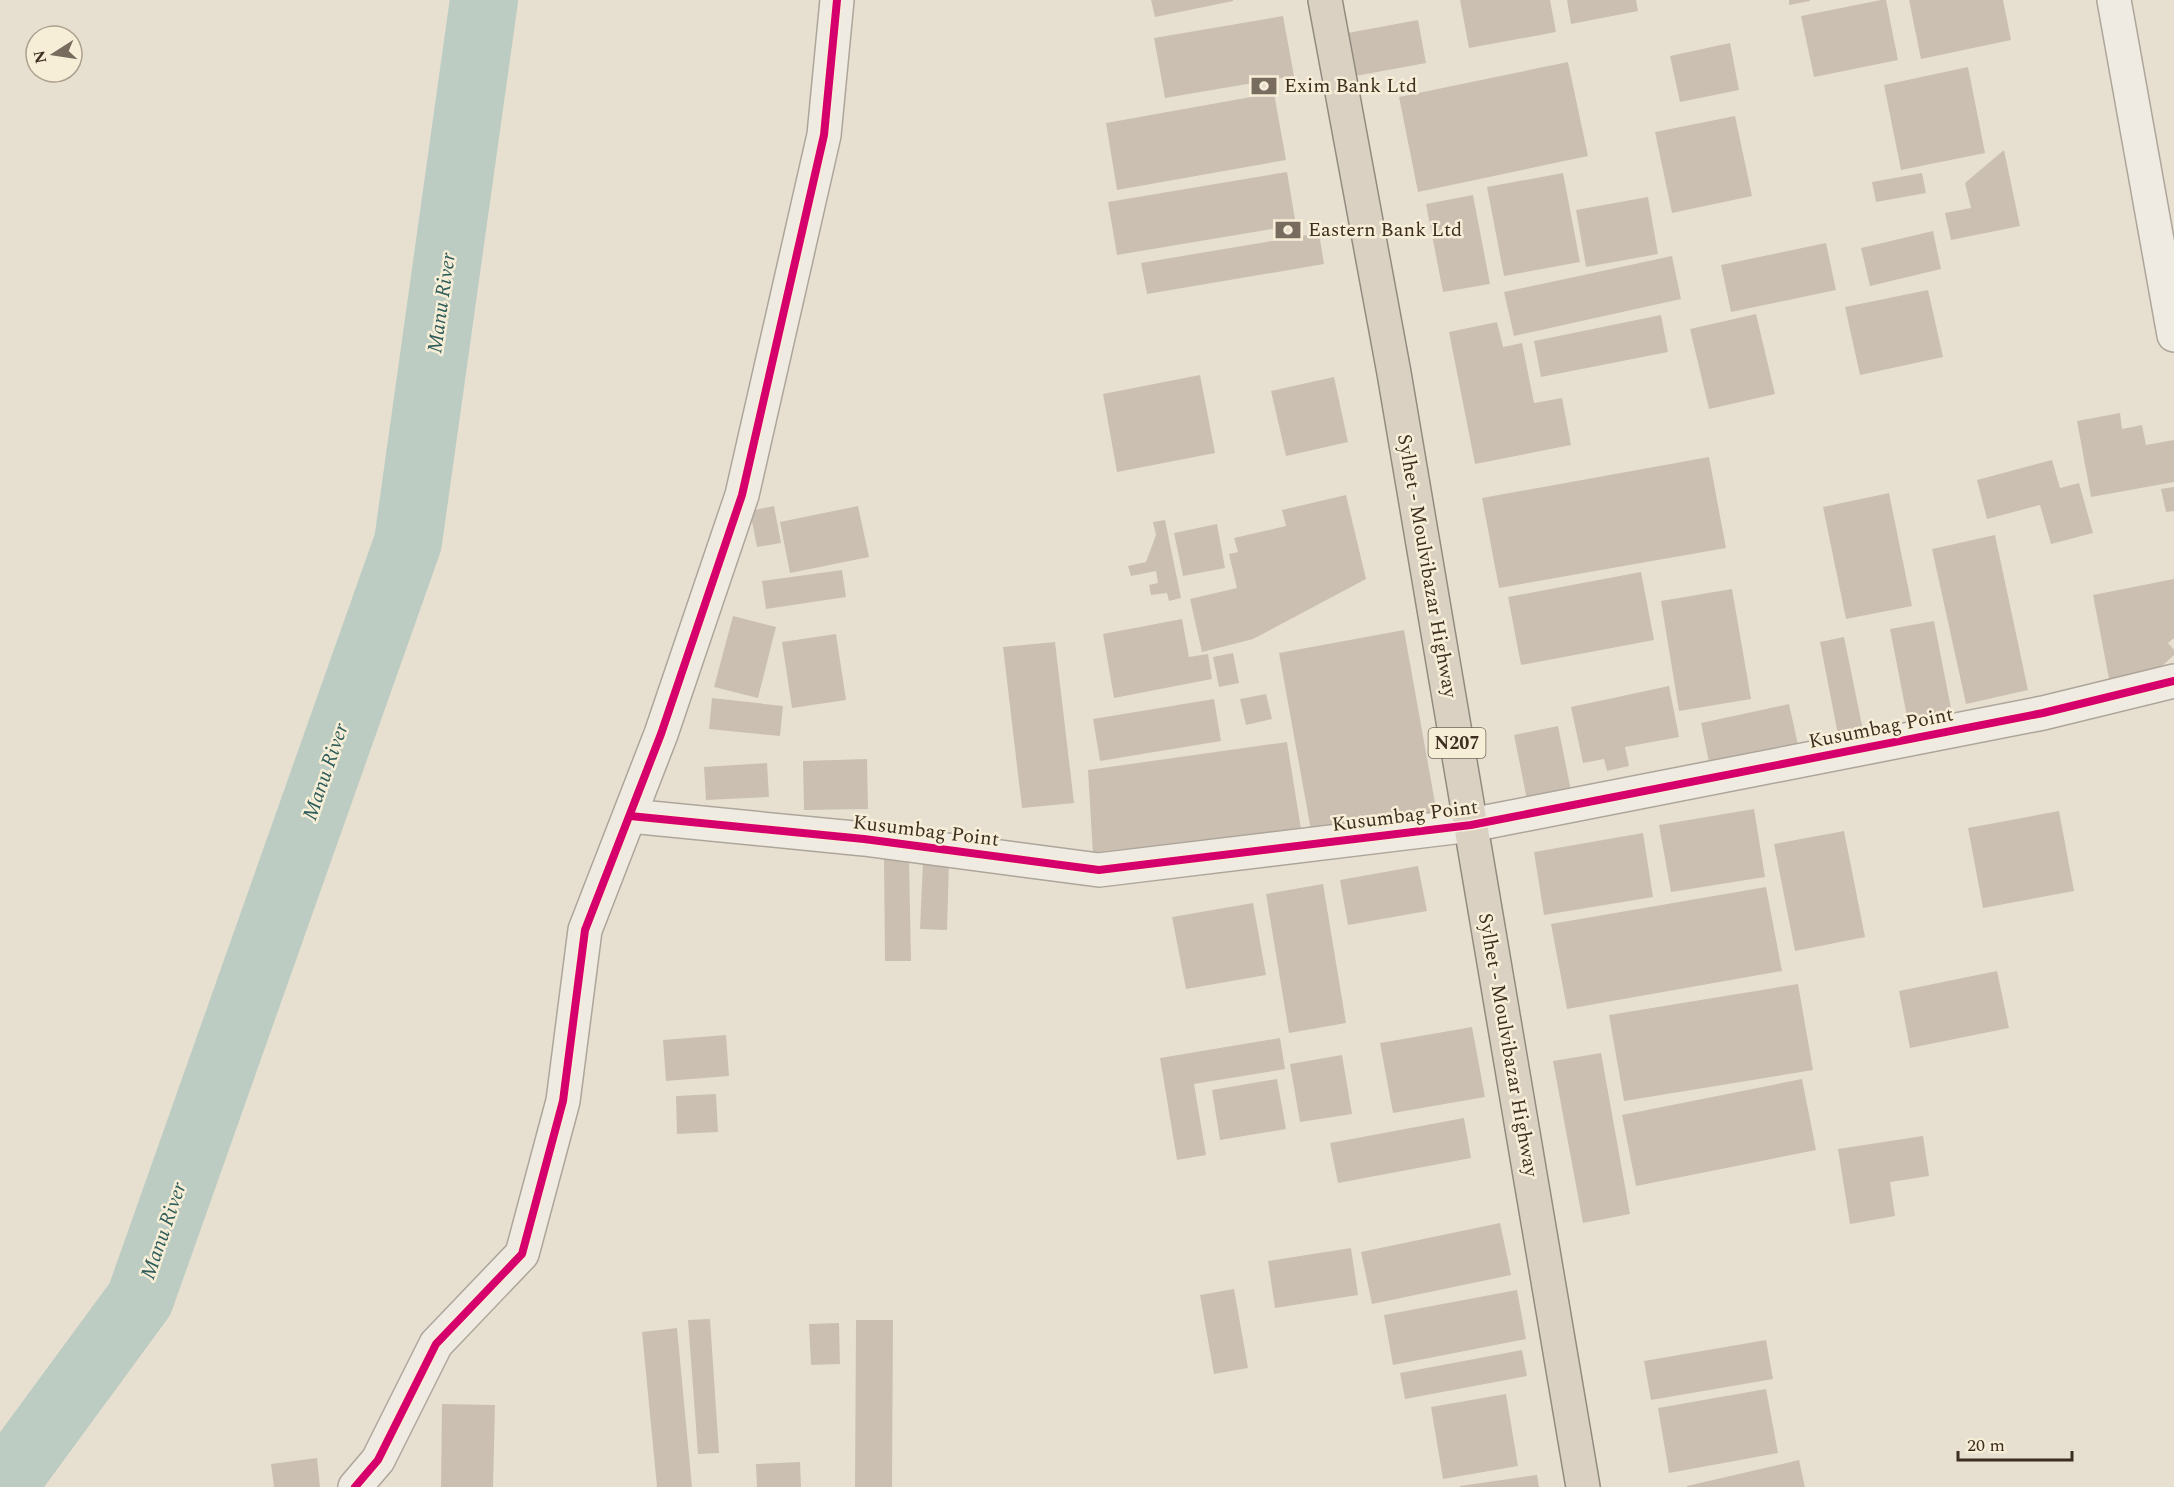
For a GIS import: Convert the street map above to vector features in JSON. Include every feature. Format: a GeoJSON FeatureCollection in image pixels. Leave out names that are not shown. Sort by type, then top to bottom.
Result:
{"type":"FeatureCollection","features":[{"type":"Feature","properties":{"kind":"highway","name":"Sylhet - Moulvibazar Highway"},"geometry":{"type":"LineString","coordinates":[[1325,0],[1394,373],[1583,1487]]}},
{"type":"Feature","properties":{"kind":"street"},"geometry":{"type":"LineString","coordinates":[[355,1487],[378,1460],[436,1344],[522,1254],[563,1101],[585,930],[661,734],[742,495],[824,135],[837,0]]}},
{"type":"Feature","properties":{"kind":"street"},"geometry":{"type":"LineString","coordinates":[[2114,0],[2174,335]]}},
{"type":"Feature","properties":{"kind":"street","name":"Kusumbag Point"},"geometry":{"type":"LineString","coordinates":[[630,816],[864,839],[1099,870],[1471,825],[2031,716],[2174,681]]}},
{"type":"Feature","properties":{"kind":"building"},"geometry":{"type":"Polygon","coordinates":[[[1151,0],[1233,0],[1233,1],[1155,17],[1151,0]]]}},
{"type":"Feature","properties":{"kind":"building"},"geometry":{"type":"Polygon","coordinates":[[[1460,0],[1550,0],[1556,32],[1469,48],[1460,0]]]}},
{"type":"Feature","properties":{"kind":"building"},"geometry":{"type":"Polygon","coordinates":[[[1567,0],[1636,0],[1638,11],[1571,24],[1567,0]]]}},
{"type":"Feature","properties":{"kind":"building"},"geometry":{"type":"Polygon","coordinates":[[[1789,0],[1810,0],[1810,1],[1789,5],[1789,0]]]}},
{"type":"Feature","properties":{"kind":"building"},"geometry":{"type":"Polygon","coordinates":[[[1886,0],[1898,60],[1814,77],[1801,16],[1886,0]]]}},
{"type":"Feature","properties":{"kind":"building"},"geometry":{"type":"Polygon","coordinates":[[[1909,0],[2003,0],[2011,40],[1921,59],[1909,0]]]}},
{"type":"Feature","properties":{"kind":"building"},"geometry":{"type":"Polygon","coordinates":[[[1283,16],[1294,76],[1165,98],[1154,38],[1283,16]]]}},
{"type":"Feature","properties":{"kind":"building"},"geometry":{"type":"Polygon","coordinates":[[[1418,20],[1426,63],[1350,77],[1342,34],[1418,20]]]}},
{"type":"Feature","properties":{"kind":"building"},"geometry":{"type":"Polygon","coordinates":[[[1730,43],[1739,90],[1680,102],[1670,56],[1730,43]]]}},
{"type":"Feature","properties":{"kind":"building"},"geometry":{"type":"Polygon","coordinates":[[[1568,62],[1588,156],[1418,192],[1399,97],[1568,62]]]}},
{"type":"Feature","properties":{"kind":"building"},"geometry":{"type":"Polygon","coordinates":[[[1968,67],[1985,153],[1901,170],[1884,85],[1968,67]]]}},
{"type":"Feature","properties":{"kind":"building"},"geometry":{"type":"Polygon","coordinates":[[[1274,93],[1286,160],[1117,190],[1106,123],[1274,93]]]}},
{"type":"Feature","properties":{"kind":"building"},"geometry":{"type":"Polygon","coordinates":[[[1735,116],[1752,196],[1672,213],[1655,132],[1735,116]]]}},
{"type":"Feature","properties":{"kind":"building"},"geometry":{"type":"Polygon","coordinates":[[[2004,150],[2020,226],[1951,240],[1945,213],[1971,208],[1965,183],[2004,150]]]}},
{"type":"Feature","properties":{"kind":"building"},"geometry":{"type":"Polygon","coordinates":[[[1287,172],[1296,225],[1117,255],[1108,202],[1287,172]]]}},
{"type":"Feature","properties":{"kind":"building"},"geometry":{"type":"Polygon","coordinates":[[[1563,173],[1580,262],[1504,276],[1487,187],[1563,173]]]}},
{"type":"Feature","properties":{"kind":"building"},"geometry":{"type":"Polygon","coordinates":[[[1922,173],[1926,193],[1876,202],[1872,182],[1922,173]]]}},
{"type":"Feature","properties":{"kind":"building"},"geometry":{"type":"Polygon","coordinates":[[[1473,195],[1490,284],[1443,292],[1426,204],[1473,195]]]}},
{"type":"Feature","properties":{"kind":"building"},"geometry":{"type":"Polygon","coordinates":[[[1648,197],[1658,254],[1586,267],[1576,210],[1648,197]]]}},
{"type":"Feature","properties":{"kind":"building"},"geometry":{"type":"Polygon","coordinates":[[[1933,231],[1941,269],[1870,286],[1861,248],[1933,231]]]}},
{"type":"Feature","properties":{"kind":"building"},"geometry":{"type":"Polygon","coordinates":[[[1319,233],[1324,264],[1147,294],[1141,263],[1319,233]]]}},
{"type":"Feature","properties":{"kind":"building"},"geometry":{"type":"Polygon","coordinates":[[[1826,243],[1836,290],[1731,312],[1721,265],[1826,243]]]}},
{"type":"Feature","properties":{"kind":"building"},"geometry":{"type":"Polygon","coordinates":[[[1672,256],[1681,299],[1514,336],[1504,292],[1672,256]]]}},
{"type":"Feature","properties":{"kind":"building"},"geometry":{"type":"Polygon","coordinates":[[[1928,290],[1943,357],[1860,375],[1845,307],[1928,290]]]}},
{"type":"Feature","properties":{"kind":"building"},"geometry":{"type":"Polygon","coordinates":[[[1756,314],[1775,394],[1709,409],[1690,329],[1756,314]]]}},
{"type":"Feature","properties":{"kind":"building"},"geometry":{"type":"Polygon","coordinates":[[[1661,315],[1668,352],[1541,377],[1534,341],[1661,315]]]}},
{"type":"Feature","properties":{"kind":"building"},"geometry":{"type":"Polygon","coordinates":[[[1497,322],[1503,347],[1522,343],[1534,403],[1562,398],[1571,445],[1475,464],[1449,332],[1497,322]]]}},
{"type":"Feature","properties":{"kind":"building"},"geometry":{"type":"Polygon","coordinates":[[[1200,375],[1215,453],[1117,472],[1103,394],[1200,375]]]}},
{"type":"Feature","properties":{"kind":"building"},"geometry":{"type":"Polygon","coordinates":[[[1334,377],[1348,442],[1286,456],[1271,391],[1334,377]]]}},
{"type":"Feature","properties":{"kind":"building"},"geometry":{"type":"Polygon","coordinates":[[[2120,413],[2122,429],[2142,425],[2146,445],[2174,440],[2174,482],[2091,497],[2077,421],[2120,413]]]}},
{"type":"Feature","properties":{"kind":"building"},"geometry":{"type":"Polygon","coordinates":[[[1709,457],[1726,548],[1499,588],[1482,498],[1709,457]]]}},
{"type":"Feature","properties":{"kind":"building"},"geometry":{"type":"Polygon","coordinates":[[[2052,460],[2060,488],[2079,483],[2093,533],[2051,544],[2040,505],[1987,519],[1977,480],[2052,460]]]}},
{"type":"Feature","properties":{"kind":"building"},"geometry":{"type":"Polygon","coordinates":[[[2174,487],[2174,511],[2166,512],[2161,489],[2174,487]]]}},
{"type":"Feature","properties":{"kind":"building"},"geometry":{"type":"Polygon","coordinates":[[[1889,493],[1912,606],[1846,619],[1823,507],[1889,493]]]}},
{"type":"Feature","properties":{"kind":"building"},"geometry":{"type":"Polygon","coordinates":[[[1346,495],[1366,579],[1253,639],[1202,652],[1190,599],[1237,588],[1229,554],[1238,552],[1234,538],[1286,526],[1282,510],[1346,495]]]}},
{"type":"Feature","properties":{"kind":"building"},"geometry":{"type":"Polygon","coordinates":[[[774,506],[781,543],[757,547],[750,511],[774,506]]]}},
{"type":"Feature","properties":{"kind":"building"},"geometry":{"type":"Polygon","coordinates":[[[858,506],[869,557],[790,573],[780,522],[858,506]]]}},
{"type":"Feature","properties":{"kind":"building"},"geometry":{"type":"Polygon","coordinates":[[[1165,520],[1181,598],[1169,601],[1167,593],[1151,595],[1149,585],[1158,583],[1156,571],[1131,576],[1128,566],[1146,562],[1156,535],[1153,522],[1165,520]]]}},
{"type":"Feature","properties":{"kind":"building"},"geometry":{"type":"Polygon","coordinates":[[[1217,524],[1225,568],[1183,576],[1174,533],[1217,524]]]}},
{"type":"Feature","properties":{"kind":"building"},"geometry":{"type":"Polygon","coordinates":[[[1995,535],[2028,690],[1966,704],[1932,549],[1995,535]]]}},
{"type":"Feature","properties":{"kind":"building"},"geometry":{"type":"Polygon","coordinates":[[[842,570],[846,597],[766,609],[762,581],[842,570]]]}},
{"type":"Feature","properties":{"kind":"building"},"geometry":{"type":"Polygon","coordinates":[[[1641,572],[1654,640],[1521,665],[1508,597],[1641,572]]]}},
{"type":"Feature","properties":{"kind":"building"},"geometry":{"type":"Polygon","coordinates":[[[2174,579],[2174,638],[2168,643],[2174,650],[2174,655],[2162,666],[2163,674],[2110,684],[2093,595],[2174,579]]]}},
{"type":"Feature","properties":{"kind":"building"},"geometry":{"type":"Polygon","coordinates":[[[1732,589],[1751,699],[1679,711],[1661,601],[1732,589]]]}},
{"type":"Feature","properties":{"kind":"building"},"geometry":{"type":"Polygon","coordinates":[[[733,616],[776,627],[758,698],[714,687],[733,616]]]}},
{"type":"Feature","properties":{"kind":"building"},"geometry":{"type":"Polygon","coordinates":[[[1182,619],[1189,657],[1208,654],[1212,679],[1114,698],[1103,634],[1182,619]]]}},
{"type":"Feature","properties":{"kind":"building"},"geometry":{"type":"Polygon","coordinates":[[[1934,621],[1953,719],[1909,727],[1890,629],[1934,621]]]}},
{"type":"Feature","properties":{"kind":"building"},"geometry":{"type":"Polygon","coordinates":[[[1404,630],[1437,814],[1312,836],[1279,653],[1404,630]]]}},
{"type":"Feature","properties":{"kind":"building"},"geometry":{"type":"Polygon","coordinates":[[[836,634],[846,700],[792,708],[782,642],[836,634]]]}},
{"type":"Feature","properties":{"kind":"building"},"geometry":{"type":"Polygon","coordinates":[[[1844,637],[1864,735],[1839,740],[1820,642],[1844,637]]]}},
{"type":"Feature","properties":{"kind":"building"},"geometry":{"type":"Polygon","coordinates":[[[1055,642],[1074,803],[1022,808],[1003,647],[1055,642]]]}},
{"type":"Feature","properties":{"kind":"building"},"geometry":{"type":"Polygon","coordinates":[[[1233,653],[1239,683],[1219,687],[1213,657],[1233,653]]]}},
{"type":"Feature","properties":{"kind":"building"},"geometry":{"type":"Polygon","coordinates":[[[1669,686],[1679,737],[1625,747],[1629,766],[1607,771],[1604,759],[1583,763],[1571,707],[1669,686]]]}},
{"type":"Feature","properties":{"kind":"building"},"geometry":{"type":"Polygon","coordinates":[[[1266,694],[1272,719],[1246,725],[1240,699],[1266,694]]]}},
{"type":"Feature","properties":{"kind":"building"},"geometry":{"type":"Polygon","coordinates":[[[712,698],[783,706],[780,736],[709,729],[712,698]]]}},
{"type":"Feature","properties":{"kind":"building"},"geometry":{"type":"Polygon","coordinates":[[[1214,699],[1221,741],[1100,761],[1093,719],[1214,699]]]}},
{"type":"Feature","properties":{"kind":"building"},"geometry":{"type":"Polygon","coordinates":[[[1789,704],[1799,749],[1710,767],[1701,723],[1789,704]]]}},
{"type":"Feature","properties":{"kind":"building"},"geometry":{"type":"Polygon","coordinates":[[[1558,726],[1572,796],[1528,805],[1514,735],[1558,726]]]}},
{"type":"Feature","properties":{"kind":"building"},"geometry":{"type":"Polygon","coordinates":[[[1287,742],[1302,835],[1093,855],[1088,770],[1287,742]]]}},
{"type":"Feature","properties":{"kind":"building"},"geometry":{"type":"Polygon","coordinates":[[[867,759],[868,809],[804,810],[803,761],[867,759]]]}},
{"type":"Feature","properties":{"kind":"building"},"geometry":{"type":"Polygon","coordinates":[[[767,763],[769,797],[706,800],[704,767],[767,763]]]}},
{"type":"Feature","properties":{"kind":"building"},"geometry":{"type":"Polygon","coordinates":[[[1754,809],[1765,877],[1671,892],[1659,825],[1754,809]]]}},
{"type":"Feature","properties":{"kind":"building"},"geometry":{"type":"Polygon","coordinates":[[[2059,811],[2074,891],[1983,908],[1968,828],[2059,811]]]}},
{"type":"Feature","properties":{"kind":"building"},"geometry":{"type":"Polygon","coordinates":[[[1844,831],[1865,937],[1795,951],[1774,844],[1844,831]]]}},
{"type":"Feature","properties":{"kind":"building"},"geometry":{"type":"Polygon","coordinates":[[[1643,833],[1653,897],[1544,915],[1534,852],[1643,833]]]}},
{"type":"Feature","properties":{"kind":"building"},"geometry":{"type":"Polygon","coordinates":[[[884,858],[909,858],[911,961],[885,961],[884,858]]]}},
{"type":"Feature","properties":{"kind":"building"},"geometry":{"type":"Polygon","coordinates":[[[923,861],[949,862],[947,930],[920,929],[923,861]]]}},
{"type":"Feature","properties":{"kind":"building"},"geometry":{"type":"Polygon","coordinates":[[[1418,866],[1427,911],[1348,925],[1340,880],[1418,866]]]}},
{"type":"Feature","properties":{"kind":"building"},"geometry":{"type":"Polygon","coordinates":[[[1323,884],[1346,1023],[1289,1033],[1266,894],[1323,884]]]}},
{"type":"Feature","properties":{"kind":"building"},"geometry":{"type":"Polygon","coordinates":[[[1766,887],[1782,971],[1567,1009],[1551,924],[1766,887]]]}},
{"type":"Feature","properties":{"kind":"building"},"geometry":{"type":"Polygon","coordinates":[[[1253,903],[1266,975],[1186,989],[1172,917],[1253,903]]]}},
{"type":"Feature","properties":{"kind":"building"},"geometry":{"type":"Polygon","coordinates":[[[1997,971],[2009,1028],[1910,1048],[1899,991],[1997,971]]]}},
{"type":"Feature","properties":{"kind":"building"},"geometry":{"type":"Polygon","coordinates":[[[1798,984],[1813,1070],[1624,1101],[1609,1015],[1798,984]]]}},
{"type":"Feature","properties":{"kind":"building"},"geometry":{"type":"Polygon","coordinates":[[[1472,1027],[1485,1097],[1393,1113],[1380,1043],[1472,1027]]]}},
{"type":"Feature","properties":{"kind":"building"},"geometry":{"type":"Polygon","coordinates":[[[726,1035],[729,1076],[666,1081],[663,1040],[726,1035]]]}},
{"type":"Feature","properties":{"kind":"building"},"geometry":{"type":"Polygon","coordinates":[[[1280,1038],[1285,1069],[1194,1084],[1206,1155],[1177,1160],[1160,1058],[1280,1038]]]}},
{"type":"Feature","properties":{"kind":"building"},"geometry":{"type":"Polygon","coordinates":[[[1601,1053],[1630,1214],[1583,1223],[1553,1061],[1601,1053]]]}},
{"type":"Feature","properties":{"kind":"building"},"geometry":{"type":"Polygon","coordinates":[[[1342,1055],[1352,1114],[1300,1122],[1290,1064],[1342,1055]]]}},
{"type":"Feature","properties":{"kind":"building"},"geometry":{"type":"Polygon","coordinates":[[[1277,1079],[1286,1129],[1220,1140],[1212,1090],[1277,1079]]]}},
{"type":"Feature","properties":{"kind":"building"},"geometry":{"type":"Polygon","coordinates":[[[1802,1079],[1816,1150],[1636,1186],[1622,1115],[1802,1079]]]}},
{"type":"Feature","properties":{"kind":"building"},"geometry":{"type":"Polygon","coordinates":[[[716,1094],[718,1132],[677,1134],[676,1096],[716,1094]]]}},
{"type":"Feature","properties":{"kind":"building"},"geometry":{"type":"Polygon","coordinates":[[[1464,1118],[1471,1158],[1338,1183],[1330,1143],[1464,1118]]]}},
{"type":"Feature","properties":{"kind":"building"},"geometry":{"type":"Polygon","coordinates":[[[1923,1136],[1929,1176],[1890,1182],[1895,1216],[1850,1224],[1838,1149],[1923,1136]]]}},
{"type":"Feature","properties":{"kind":"building"},"geometry":{"type":"Polygon","coordinates":[[[1500,1223],[1511,1275],[1372,1304],[1361,1252],[1500,1223]]]}},
{"type":"Feature","properties":{"kind":"building"},"geometry":{"type":"Polygon","coordinates":[[[1351,1248],[1358,1295],[1275,1308],[1268,1261],[1351,1248]]]}},
{"type":"Feature","properties":{"kind":"building"},"geometry":{"type":"Polygon","coordinates":[[[1234,1289],[1248,1368],[1214,1374],[1200,1295],[1234,1289]]]}},
{"type":"Feature","properties":{"kind":"building"},"geometry":{"type":"Polygon","coordinates":[[[1517,1290],[1526,1339],[1393,1365],[1384,1315],[1517,1290]]]}},
{"type":"Feature","properties":{"kind":"building"},"geometry":{"type":"Polygon","coordinates":[[[710,1319],[719,1453],[698,1454],[688,1320],[710,1319]]]}},
{"type":"Feature","properties":{"kind":"building"},"geometry":{"type":"Polygon","coordinates":[[[856,1320],[893,1320],[892,1487],[855,1487],[856,1320]]]}},
{"type":"Feature","properties":{"kind":"building"},"geometry":{"type":"Polygon","coordinates":[[[839,1323],[840,1364],[811,1365],[809,1324],[839,1323]]]}},
{"type":"Feature","properties":{"kind":"building"},"geometry":{"type":"Polygon","coordinates":[[[677,1328],[692,1487],[657,1487],[642,1332],[677,1328]]]}},
{"type":"Feature","properties":{"kind":"building"},"geometry":{"type":"Polygon","coordinates":[[[1766,1340],[1773,1379],[1651,1400],[1644,1361],[1766,1340]]]}},
{"type":"Feature","properties":{"kind":"building"},"geometry":{"type":"Polygon","coordinates":[[[1522,1350],[1527,1376],[1405,1399],[1400,1373],[1522,1350]]]}},
{"type":"Feature","properties":{"kind":"building"},"geometry":{"type":"Polygon","coordinates":[[[1766,1389],[1778,1453],[1669,1473],[1658,1408],[1766,1389]]]}},
{"type":"Feature","properties":{"kind":"building"},"geometry":{"type":"Polygon","coordinates":[[[1506,1394],[1518,1466],[1443,1479],[1431,1407],[1506,1394]]]}},
{"type":"Feature","properties":{"kind":"building"},"geometry":{"type":"Polygon","coordinates":[[[442,1404],[495,1405],[493,1487],[441,1487],[442,1404]]]}},
{"type":"Feature","properties":{"kind":"building"},"geometry":{"type":"Polygon","coordinates":[[[317,1458],[320,1487],[274,1487],[271,1464],[317,1458]]]}},
{"type":"Feature","properties":{"kind":"building"},"geometry":{"type":"Polygon","coordinates":[[[1799,1460],[1805,1487],[1687,1487],[1687,1486],[1799,1460]]]}},
{"type":"Feature","properties":{"kind":"building"},"geometry":{"type":"Polygon","coordinates":[[[800,1462],[801,1487],[757,1487],[756,1464],[800,1462]]]}},
{"type":"Feature","properties":{"kind":"building"},"geometry":{"type":"Polygon","coordinates":[[[1537,1475],[1539,1487],[1460,1487],[1460,1486],[1537,1475]]]}},
{"type":"Feature","properties":{"kind":"waterway","name":"Manu River"},"geometry":{"type":"LineString","coordinates":[[2,1487],[140,1299],[408,542],[484,0]]}},
{"type":"Feature","properties":{"kind":"cycle path"},"geometry":{"type":"LineString","coordinates":[[355,1487],[378,1460],[436,1344],[522,1254],[563,1101],[585,930],[661,734],[742,495],[824,135],[837,0]]}},
{"type":"Feature","properties":{"kind":"cycle path"},"geometry":{"type":"LineString","coordinates":[[630,816],[864,839],[1099,870],[1471,825],[2043,713],[2174,681]]}},
{"type":"Feature","properties":{"kind":"place","name":"Exim Bank Ltd"},"geometry":{"type":"Point","coordinates":[1264,86]}},
{"type":"Feature","properties":{"kind":"place","name":"Eastern Bank Ltd"},"geometry":{"type":"Point","coordinates":[1288,230]}}]}
